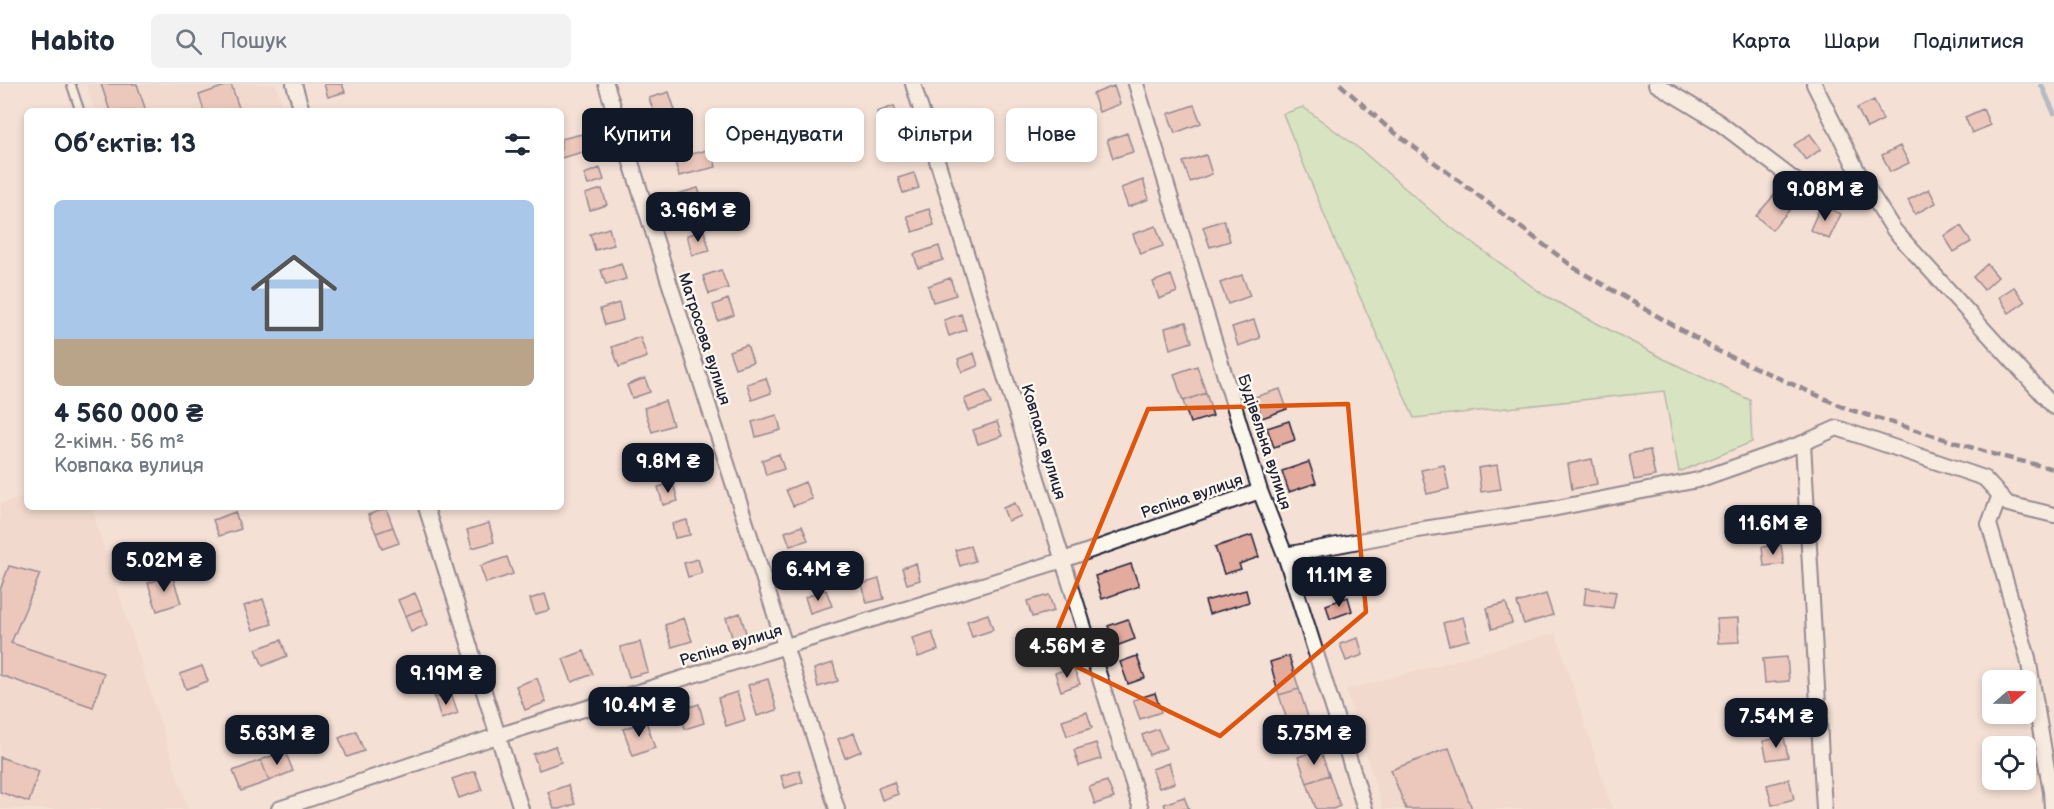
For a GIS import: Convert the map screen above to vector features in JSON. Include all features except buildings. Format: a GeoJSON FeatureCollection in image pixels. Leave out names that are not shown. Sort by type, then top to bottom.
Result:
{"type":"FeatureCollection","features":[{"type":"Feature","properties":{"kind":"street"},"geometry":{"type":"LineString","coordinates":[[294,84],[301,108]]}},
{"type":"Feature","properties":{"kind":"street","name":"Матросова вулиця"},"geometry":{"type":"LineString","coordinates":[[606,84],[837,809]]}},
{"type":"Feature","properties":{"kind":"street","name":"Ковпака вулиця"},"geometry":{"type":"LineString","coordinates":[[913,84],[1141,809]]}},
{"type":"Feature","properties":{"kind":"street","name":"Будівельна вулиця"},"geometry":{"type":"LineString","coordinates":[[1136,84],[1260,491],[1285,555],[1365,809]]}},
{"type":"Feature","properties":{"kind":"street"},"geometry":{"type":"LineString","coordinates":[[1656,84],[1717,121],[1801,184],[1861,178]]}},
{"type":"Feature","properties":{"kind":"street"},"geometry":{"type":"LineString","coordinates":[[1814,84],[1861,178],[1894,231],[2054,407]]}},
{"type":"Feature","properties":{"kind":"street"},"geometry":{"type":"LineString","coordinates":[[1285,555],[1417,530],[1547,510],[1698,480],[1837,428],[1984,478],[2008,504],[2054,515]]}},
{"type":"Feature","properties":{"kind":"street"},"geometry":{"type":"LineString","coordinates":[[1803,442],[1824,809]]}},
{"type":"Feature","properties":{"kind":"street","name":"Рєпіна вулиця"},"geometry":{"type":"LineString","coordinates":[[279,809],[497,736],[1063,560],[1260,491]]}},
{"type":"Feature","properties":{"kind":"street"},"geometry":{"type":"LineString","coordinates":[[2000,495],[1989,524],[2028,658],[2052,809]]}},
{"type":"Feature","properties":{"kind":"street"},"geometry":{"type":"LineString","coordinates":[[427,510],[521,809]]}},
{"type":"Feature","properties":{"kind":"lane"},"geometry":{"type":"LineString","coordinates":[[71,84],[79,108]]}},
{"type":"Feature","properties":{"kind":"highlighted area"},"geometry":{"type":"Polygon","coordinates":[[[1348,404],[1366,612],[1220,736],[1048,653],[1148,409],[1348,404]]]}},
{"type":"Feature","properties":{"kind":"shaded area"},"geometry":{"type":"Polygon","coordinates":[[[86,84],[276,84],[283,108],[94,108],[86,84]]]}},
{"type":"Feature","properties":{"kind":"shaded area"},"geometry":{"type":"Polygon","coordinates":[[[24,497],[24,510],[92,510],[188,809],[0,809],[0,504],[24,497]]]}},
{"type":"Feature","properties":{"kind":"shaded area"},"geometry":{"type":"Polygon","coordinates":[[[1556,633],[1612,809],[1383,809],[1346,690],[1556,633]]]}},
{"type":"Feature","properties":{"kind":"green space"},"geometry":{"type":"Polygon","coordinates":[[[1303,107],[1361,150],[1445,223],[1544,295],[1664,359],[1750,400],[1752,442],[1679,472],[1664,391],[1414,418],[1335,241],[1283,114],[1303,107]]]}},
{"type":"Feature","properties":{"kind":"waterway"},"geometry":{"type":"LineString","coordinates":[[2041,84],[2054,113]]}},
{"type":"Feature","properties":{"kind":"railway"},"geometry":{"type":"LineString","coordinates":[[1340,84],[1386,126],[1576,269],[1718,351],[1848,409],[1996,455],[2054,469]]}}]}
